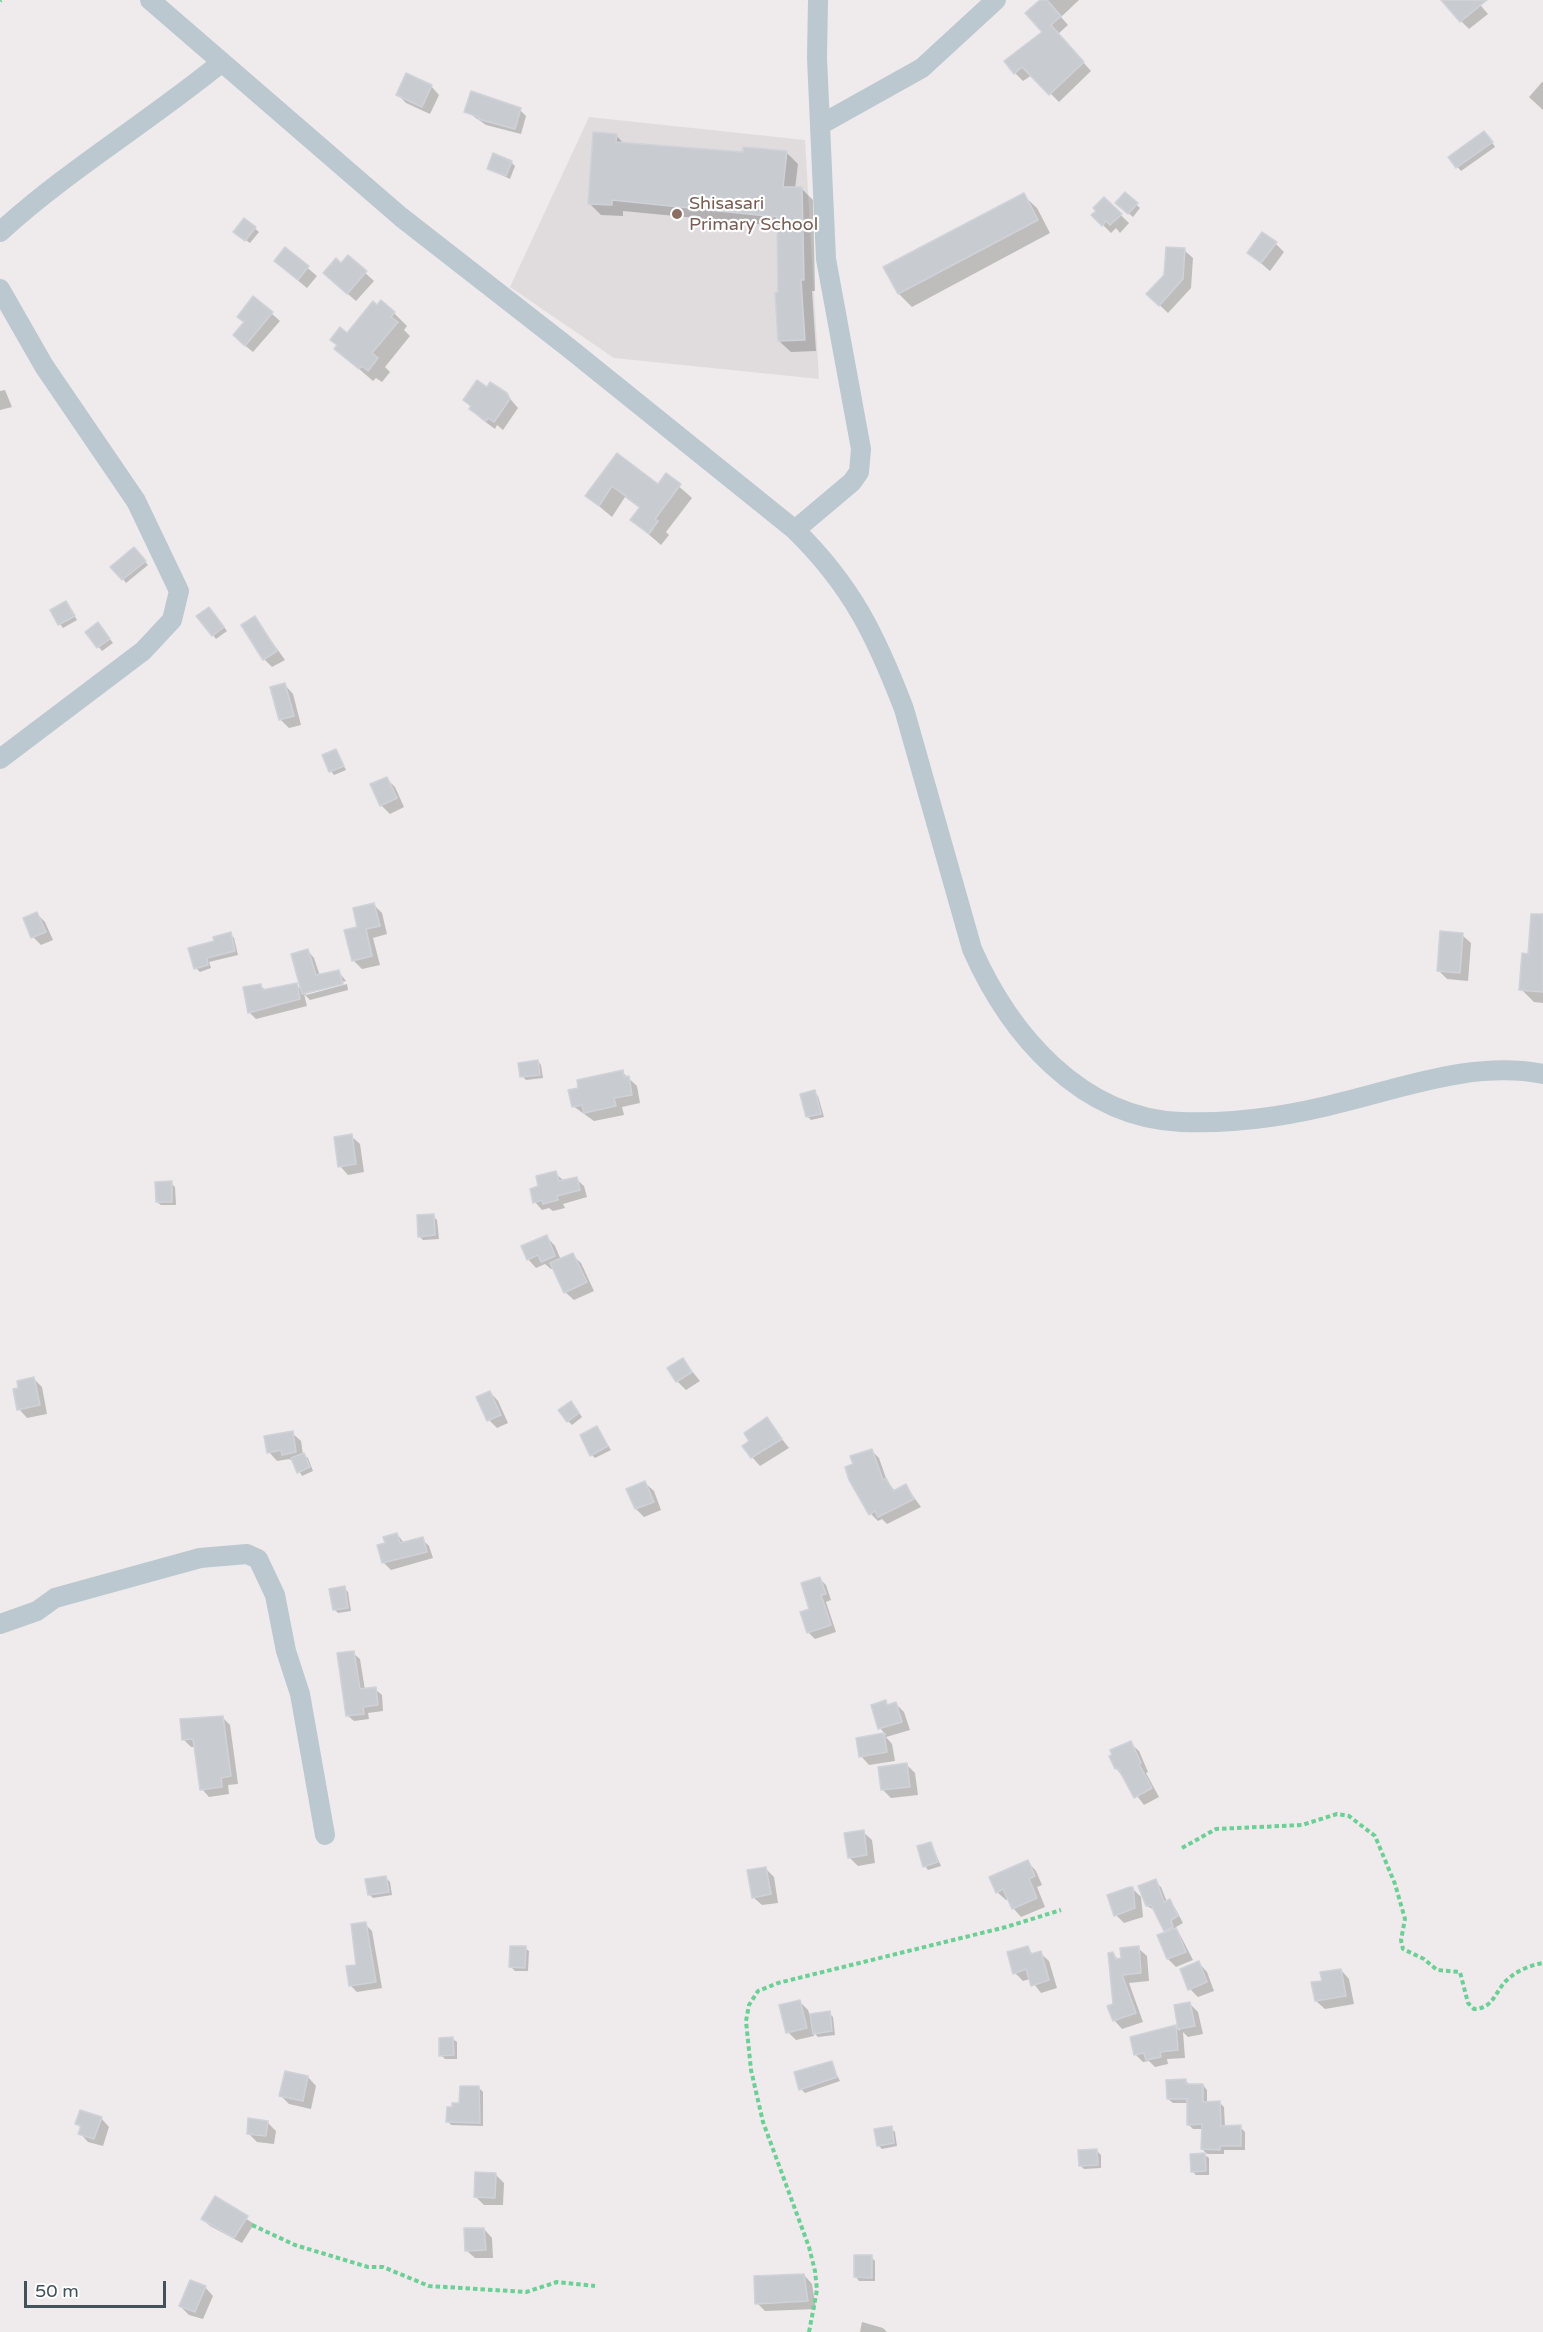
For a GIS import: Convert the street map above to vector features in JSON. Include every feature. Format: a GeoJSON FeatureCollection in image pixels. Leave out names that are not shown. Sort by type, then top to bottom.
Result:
{"type":"FeatureCollection","features":[{"type":"Feature","properties":{"kind":"street"},"geometry":{"type":"LineString","coordinates":[[150,0],[401,217],[569,348],[795,530],[842,581],[874,635],[907,720],[972,949],[984,976],[1016,1028],[1064,1077],[1121,1109],[1179,1122],[1256,1118],[1344,1102],[1422,1081],[1465,1073],[1494,1070],[1543,1074]]}},
{"type":"Feature","properties":{"kind":"street"},"geometry":{"type":"LineString","coordinates":[[795,530],[852,482],[859,472],[861,449],[826,259],[820,125],[818,0]]}},
{"type":"Feature","properties":{"kind":"street"},"geometry":{"type":"LineString","coordinates":[[820,125],[922,68],[996,0]]}},
{"type":"Feature","properties":{"kind":"street"},"geometry":{"type":"LineString","coordinates":[[0,232],[71,174],[156,114],[222,62]]}},
{"type":"Feature","properties":{"kind":"street"},"geometry":{"type":"LineString","coordinates":[[0,289],[44,366],[136,501],[179,591],[172,620],[143,651],[0,759]]}},
{"type":"Feature","properties":{"kind":"street"},"geometry":{"type":"LineString","coordinates":[[0,1624],[37,1611],[55,1598],[200,1558],[248,1554],[258,1559],[275,1595],[286,1651],[300,1694],[325,1835]]}},
{"type":"Feature","properties":{"kind":"path"},"geometry":{"type":"LineString","coordinates":[[1182,1848],[1216,1829],[1302,1825],[1337,1814],[1349,1816],[1375,1836],[1395,1884],[1405,1919],[1401,1940],[1403,1949],[1424,1959],[1437,1970],[1460,1972],[1468,2003],[1474,2009],[1482,2009],[1492,2002],[1508,1979],[1530,1965],[1543,1963]]}},
{"type":"Feature","properties":{"kind":"path"},"geometry":{"type":"LineString","coordinates":[[809,2332],[817,2290],[815,2271],[754,2090],[746,2021],[749,2005],[758,1991],[778,1983],[1006,1927],[1061,1910]]}},
{"type":"Feature","properties":{"kind":"path"},"geometry":{"type":"LineString","coordinates":[[252,2225],[295,2245],[368,2267],[383,2267],[429,2286],[526,2292],[557,2282],[595,2286]]}},
{"type":"Feature","properties":{"kind":"shaded area","name":"Shisasari Primary School"},"geometry":{"type":"Polygon","coordinates":[[[589,117],[805,140],[819,379],[614,358],[510,287],[589,117]]]}},
{"type":"Feature","properties":{"kind":"building"},"geometry":{"type":"Polygon","coordinates":[[[1040,0],[1047,0],[1061,16],[1051,25],[1084,62],[1049,95],[1022,67],[1014,74],[1004,61],[1042,32],[1025,13],[1040,0]]]}},
{"type":"Feature","properties":{"kind":"building"},"geometry":{"type":"Polygon","coordinates":[[[1441,0],[1487,0],[1460,22],[1441,0]]]}},
{"type":"Feature","properties":{"kind":"building"},"geometry":{"type":"Polygon","coordinates":[[[406,73],[432,85],[422,107],[396,95],[406,73]]]}},
{"type":"Feature","properties":{"kind":"building"},"geometry":{"type":"Polygon","coordinates":[[[471,91],[521,108],[515,129],[478,119],[479,117],[464,112],[471,91]]]}},
{"type":"Feature","properties":{"kind":"building"},"geometry":{"type":"Polygon","coordinates":[[[1484,131],[1493,142],[1456,168],[1448,157],[1484,131]]]}},
{"type":"Feature","properties":{"kind":"building"},"geometry":{"type":"Polygon","coordinates":[[[593,132],[617,134],[616,142],[743,152],[743,147],[787,151],[783,187],[802,187],[804,280],[801,280],[805,340],[778,341],[775,293],[778,292],[777,217],[612,200],[612,205],[588,204],[593,132]]]}},
{"type":"Feature","properties":{"kind":"building"},"geometry":{"type":"Polygon","coordinates":[[[493,153],[512,161],[506,176],[487,169],[493,153]]]}},
{"type":"Feature","properties":{"kind":"building"},"geometry":{"type":"Polygon","coordinates":[[[1125,192],[1138,203],[1128,214],[1115,203],[1125,192]]]}},
{"type":"Feature","properties":{"kind":"building"},"geometry":{"type":"Polygon","coordinates":[[[1024,193],[1038,220],[898,294],[883,267],[1024,193]]]}},
{"type":"Feature","properties":{"kind":"building"},"geometry":{"type":"Polygon","coordinates":[[[1104,197],[1122,214],[1110,225],[1106,221],[1102,226],[1091,215],[1096,211],[1093,208],[1104,197]]]}},
{"type":"Feature","properties":{"kind":"building"},"geometry":{"type":"Polygon","coordinates":[[[244,218],[256,227],[245,241],[233,232],[244,218]]]}},
{"type":"Feature","properties":{"kind":"building"},"geometry":{"type":"Polygon","coordinates":[[[1262,232],[1277,242],[1261,263],[1247,253],[1262,232]]]}},
{"type":"Feature","properties":{"kind":"building"},"geometry":{"type":"Polygon","coordinates":[[[285,247],[309,266],[298,280],[274,261],[285,247]]]}},
{"type":"Feature","properties":{"kind":"building"},"geometry":{"type":"Polygon","coordinates":[[[1166,247],[1185,248],[1183,279],[1159,306],[1146,294],[1164,275],[1166,247]]]}},
{"type":"Feature","properties":{"kind":"building"},"geometry":{"type":"Polygon","coordinates":[[[348,255],[367,271],[347,294],[323,273],[336,258],[341,263],[348,255]]]}},
{"type":"Feature","properties":{"kind":"building"},"geometry":{"type":"Polygon","coordinates":[[[253,296],[273,312],[245,346],[233,335],[244,322],[237,317],[253,296]]]}},
{"type":"Feature","properties":{"kind":"building"},"geometry":{"type":"Polygon","coordinates":[[[381,300],[395,312],[391,317],[398,322],[372,353],[378,358],[368,371],[362,366],[359,369],[334,349],[337,345],[330,340],[340,327],[347,333],[373,301],[377,305],[381,300]]]}},
{"type":"Feature","properties":{"kind":"building"},"geometry":{"type":"Polygon","coordinates":[[[477,380],[487,387],[490,382],[507,393],[510,399],[494,422],[488,418],[486,421],[469,409],[471,406],[463,400],[477,380]]]}},
{"type":"Feature","properties":{"kind":"building"},"geometry":{"type":"Polygon","coordinates":[[[617,453],[658,484],[666,473],[681,484],[655,519],[658,521],[649,534],[630,520],[640,507],[612,486],[599,506],[585,496],[617,453]]]}},
{"type":"Feature","properties":{"kind":"building"},"geometry":{"type":"Polygon","coordinates":[[[134,547],[146,561],[122,580],[110,567],[134,547]]]}},
{"type":"Feature","properties":{"kind":"building"},"geometry":{"type":"Polygon","coordinates":[[[66,601],[75,616],[58,625],[50,610],[66,601]]]}},
{"type":"Feature","properties":{"kind":"building"},"geometry":{"type":"Polygon","coordinates":[[[209,607],[224,627],[212,636],[196,616],[209,607]]]}},
{"type":"Feature","properties":{"kind":"building"},"geometry":{"type":"Polygon","coordinates":[[[255,616],[277,651],[263,660],[241,625],[255,616]]]}},
{"type":"Feature","properties":{"kind":"building"},"geometry":{"type":"Polygon","coordinates":[[[98,622],[110,639],[97,648],[85,632],[98,622]]]}},
{"type":"Feature","properties":{"kind":"building"},"geometry":{"type":"Polygon","coordinates":[[[285,683],[294,716],[279,720],[270,687],[285,683]]]}},
{"type":"Feature","properties":{"kind":"building"},"geometry":{"type":"Polygon","coordinates":[[[336,749],[344,766],[329,772],[322,755],[336,749]]]}},
{"type":"Feature","properties":{"kind":"building"},"geometry":{"type":"Polygon","coordinates":[[[387,777],[397,798],[380,806],[370,784],[387,777]]]}},
{"type":"Feature","properties":{"kind":"building"},"geometry":{"type":"Polygon","coordinates":[[[374,903],[380,926],[366,929],[372,956],[352,961],[344,930],[357,927],[353,908],[374,903]]]}},
{"type":"Feature","properties":{"kind":"building"},"geometry":{"type":"Polygon","coordinates":[[[37,912],[46,932],[31,938],[23,918],[37,912]]]}},
{"type":"Feature","properties":{"kind":"building"},"geometry":{"type":"Polygon","coordinates":[[[1531,914],[1543,914],[1543,992],[1519,990],[1522,953],[1528,954],[1531,914]]]}},
{"type":"Feature","properties":{"kind":"building"},"geometry":{"type":"Polygon","coordinates":[[[1440,931],[1463,933],[1460,973],[1437,971],[1440,931]]]}},
{"type":"Feature","properties":{"kind":"building"},"geometry":{"type":"Polygon","coordinates":[[[231,932],[235,951],[207,958],[208,965],[194,969],[188,948],[214,941],[213,937],[231,932]]]}},
{"type":"Feature","properties":{"kind":"building"},"geometry":{"type":"Polygon","coordinates":[[[308,949],[316,975],[339,970],[343,984],[302,994],[291,954],[308,949]]]}},
{"type":"Feature","properties":{"kind":"building"},"geometry":{"type":"Polygon","coordinates":[[[297,983],[300,999],[248,1013],[243,987],[261,984],[262,990],[297,983]]]}},
{"type":"Feature","properties":{"kind":"building"},"geometry":{"type":"Polygon","coordinates":[[[538,1060],[540,1075],[520,1077],[518,1063],[538,1060]]]}},
{"type":"Feature","properties":{"kind":"building"},"geometry":{"type":"Polygon","coordinates":[[[623,1070],[624,1077],[629,1076],[632,1095],[614,1098],[616,1106],[584,1113],[582,1105],[572,1107],[568,1090],[578,1088],[577,1080],[623,1070]]]}},
{"type":"Feature","properties":{"kind":"building"},"geometry":{"type":"Polygon","coordinates":[[[815,1090],[821,1114],[806,1117],[800,1094],[815,1090]]]}},
{"type":"Feature","properties":{"kind":"building"},"geometry":{"type":"Polygon","coordinates":[[[352,1134],[356,1164],[338,1167],[334,1137],[352,1134]]]}},
{"type":"Feature","properties":{"kind":"building"},"geometry":{"type":"Polygon","coordinates":[[[556,1171],[559,1181],[577,1177],[580,1190],[557,1196],[558,1200],[543,1204],[542,1200],[533,1203],[530,1189],[538,1186],[536,1176],[556,1171]]]}},
{"type":"Feature","properties":{"kind":"building"},"geometry":{"type":"Polygon","coordinates":[[[172,1181],[172,1202],[156,1202],[155,1182],[172,1181]]]}},
{"type":"Feature","properties":{"kind":"building"},"geometry":{"type":"Polygon","coordinates":[[[434,1214],[435,1235],[418,1237],[417,1215],[434,1214]]]}},
{"type":"Feature","properties":{"kind":"building"},"geometry":{"type":"Polygon","coordinates":[[[547,1235],[555,1256],[541,1262],[538,1255],[527,1260],[521,1246],[547,1235]]]}},
{"type":"Feature","properties":{"kind":"building"},"geometry":{"type":"Polygon","coordinates":[[[573,1253],[587,1282],[564,1293],[550,1263],[573,1253]]]}},
{"type":"Feature","properties":{"kind":"building"},"geometry":{"type":"Polygon","coordinates":[[[683,1358],[692,1372],[676,1382],[667,1368],[683,1358]]]}},
{"type":"Feature","properties":{"kind":"building"},"geometry":{"type":"Polygon","coordinates":[[[34,1377],[40,1405],[17,1410],[13,1389],[18,1388],[17,1381],[34,1377]]]}},
{"type":"Feature","properties":{"kind":"building"},"geometry":{"type":"Polygon","coordinates":[[[490,1391],[501,1415],[487,1421],[476,1397],[490,1391]]]}},
{"type":"Feature","properties":{"kind":"building"},"geometry":{"type":"Polygon","coordinates":[[[571,1401],[579,1413],[567,1422],[558,1410],[571,1401]]]}},
{"type":"Feature","properties":{"kind":"building"},"geometry":{"type":"Polygon","coordinates":[[[767,1417],[782,1439],[751,1458],[742,1446],[749,1441],[744,1433],[767,1417]]]}},
{"type":"Feature","properties":{"kind":"building"},"geometry":{"type":"Polygon","coordinates":[[[597,1426],[608,1446],[590,1456],[580,1435],[597,1426]]]}},
{"type":"Feature","properties":{"kind":"building"},"geometry":{"type":"Polygon","coordinates":[[[293,1431],[296,1452],[282,1455],[281,1450],[267,1453],[264,1436],[293,1431]]]}},
{"type":"Feature","properties":{"kind":"building"},"geometry":{"type":"Polygon","coordinates":[[[872,1449],[883,1480],[886,1478],[893,1491],[906,1484],[914,1499],[878,1517],[875,1511],[869,1515],[849,1480],[845,1467],[853,1464],[850,1456],[872,1449]]]}},
{"type":"Feature","properties":{"kind":"building"},"geometry":{"type":"Polygon","coordinates":[[[304,1453],[310,1467],[297,1473],[291,1458],[304,1453]]]}},
{"type":"Feature","properties":{"kind":"building"},"geometry":{"type":"Polygon","coordinates":[[[645,1481],[654,1502],[635,1509],[626,1489],[645,1481]]]}},
{"type":"Feature","properties":{"kind":"building"},"geometry":{"type":"Polygon","coordinates":[[[397,1533],[400,1543],[423,1537],[427,1552],[382,1563],[377,1545],[385,1543],[383,1537],[397,1533]]]}},
{"type":"Feature","properties":{"kind":"building"},"geometry":{"type":"Polygon","coordinates":[[[820,1577],[826,1594],[821,1595],[831,1625],[807,1633],[800,1612],[809,1609],[801,1583],[820,1577]]]}},
{"type":"Feature","properties":{"kind":"building"},"geometry":{"type":"Polygon","coordinates":[[[345,1586],[348,1608],[333,1610],[329,1589],[345,1586]]]}},
{"type":"Feature","properties":{"kind":"building"},"geometry":{"type":"Polygon","coordinates":[[[354,1651],[360,1689],[376,1687],[378,1705],[363,1707],[364,1714],[346,1716],[337,1653],[354,1651]]]}},
{"type":"Feature","properties":{"kind":"building"},"geometry":{"type":"Polygon","coordinates":[[[886,1700],[887,1705],[896,1702],[902,1722],[878,1729],[871,1705],[886,1700]]]}},
{"type":"Feature","properties":{"kind":"building"},"geometry":{"type":"Polygon","coordinates":[[[223,1716],[231,1776],[221,1778],[222,1787],[200,1790],[193,1739],[182,1740],[180,1719],[223,1716]]]}},
{"type":"Feature","properties":{"kind":"building"},"geometry":{"type":"Polygon","coordinates":[[[884,1733],[887,1752],[859,1757],[856,1738],[884,1733]]]}},
{"type":"Feature","properties":{"kind":"building"},"geometry":{"type":"Polygon","coordinates":[[[1131,1741],[1141,1763],[1139,1764],[1152,1788],[1134,1798],[1109,1756],[1112,1755],[1110,1750],[1131,1741]]]}},
{"type":"Feature","properties":{"kind":"building"},"geometry":{"type":"Polygon","coordinates":[[[907,1763],[910,1787],[881,1790],[878,1767],[907,1763]]]}},
{"type":"Feature","properties":{"kind":"building"},"geometry":{"type":"Polygon","coordinates":[[[864,1830],[867,1855],[848,1858],[844,1833],[864,1830]]]}},
{"type":"Feature","properties":{"kind":"building"},"geometry":{"type":"Polygon","coordinates":[[[931,1842],[938,1862],[923,1867],[917,1846],[931,1842]]]}},
{"type":"Feature","properties":{"kind":"building"},"geometry":{"type":"Polygon","coordinates":[[[1028,1860],[1035,1876],[1029,1879],[1037,1898],[1012,1909],[1003,1889],[996,1893],[989,1877],[1028,1860]]]}},
{"type":"Feature","properties":{"kind":"building"},"geometry":{"type":"Polygon","coordinates":[[[766,1867],[771,1894],[752,1898],[747,1870],[766,1867]]]}},
{"type":"Feature","properties":{"kind":"building"},"geometry":{"type":"Polygon","coordinates":[[[386,1876],[389,1892],[368,1895],[365,1879],[386,1876]]]}},
{"type":"Feature","properties":{"kind":"building"},"geometry":{"type":"Polygon","coordinates":[[[1156,1879],[1164,1902],[1170,1899],[1178,1916],[1171,1920],[1173,1927],[1164,1931],[1151,1905],[1146,1906],[1138,1886],[1156,1879]]]}},
{"type":"Feature","properties":{"kind":"building"},"geometry":{"type":"Polygon","coordinates":[[[1133,1887],[1135,1908],[1114,1916],[1107,1895],[1133,1887]]]}},
{"type":"Feature","properties":{"kind":"building"},"geometry":{"type":"Polygon","coordinates":[[[366,1922],[376,1982],[349,1986],[346,1966],[356,1965],[351,1924],[366,1922]]]}},
{"type":"Feature","properties":{"kind":"building"},"geometry":{"type":"Polygon","coordinates":[[[1176,1928],[1186,1952],[1167,1959],[1157,1935],[1176,1928]]]}},
{"type":"Feature","properties":{"kind":"building"},"geometry":{"type":"Polygon","coordinates":[[[510,1946],[526,1946],[525,1968],[509,1967],[510,1946]]]}},
{"type":"Feature","properties":{"kind":"building"},"geometry":{"type":"Polygon","coordinates":[[[1028,1946],[1031,1954],[1041,1951],[1049,1980],[1031,1986],[1026,1969],[1013,1974],[1007,1952],[1028,1946]]]}},
{"type":"Feature","properties":{"kind":"building"},"geometry":{"type":"Polygon","coordinates":[[[1139,1946],[1141,1973],[1122,1975],[1136,2013],[1113,2021],[1107,2006],[1113,2004],[1108,1953],[1113,1952],[1116,1959],[1121,1958],[1120,1948],[1139,1946]]]}},
{"type":"Feature","properties":{"kind":"building"},"geometry":{"type":"Polygon","coordinates":[[[1199,1961],[1207,1982],[1188,1990],[1180,1969],[1199,1961]]]}},
{"type":"Feature","properties":{"kind":"building"},"geometry":{"type":"Polygon","coordinates":[[[1341,1969],[1346,1996],[1315,2001],[1311,1982],[1322,1981],[1320,1972],[1341,1969]]]}},
{"type":"Feature","properties":{"kind":"building"},"geometry":{"type":"Polygon","coordinates":[[[800,2000],[807,2028],[786,2033],[779,2005],[800,2000]]]}},
{"type":"Feature","properties":{"kind":"building"},"geometry":{"type":"Polygon","coordinates":[[[1190,2002],[1195,2026],[1178,2029],[1174,2005],[1190,2002]]]}},
{"type":"Feature","properties":{"kind":"building"},"geometry":{"type":"Polygon","coordinates":[[[830,2011],[832,2031],[813,2034],[810,2014],[830,2011]]]}},
{"type":"Feature","properties":{"kind":"building"},"geometry":{"type":"Polygon","coordinates":[[[1176,2025],[1178,2050],[1160,2052],[1161,2057],[1146,2060],[1144,2053],[1134,2055],[1130,2037],[1176,2025]]]}},
{"type":"Feature","properties":{"kind":"building"},"geometry":{"type":"Polygon","coordinates":[[[453,2037],[454,2055],[439,2056],[439,2038],[453,2037]]]}},
{"type":"Feature","properties":{"kind":"building"},"geometry":{"type":"Polygon","coordinates":[[[832,2061],[837,2077],[799,2090],[794,2072],[832,2061]]]}},
{"type":"Feature","properties":{"kind":"building"},"geometry":{"type":"Polygon","coordinates":[[[285,2071],[308,2076],[303,2101],[279,2096],[285,2071]]]}},
{"type":"Feature","properties":{"kind":"building"},"geometry":{"type":"Polygon","coordinates":[[[1186,2079],[1186,2084],[1203,2084],[1203,2102],[1220,2101],[1221,2126],[1241,2125],[1241,2146],[1220,2146],[1220,2150],[1201,2149],[1202,2124],[1187,2125],[1187,2099],[1167,2099],[1166,2080],[1186,2079]]]}},
{"type":"Feature","properties":{"kind":"building"},"geometry":{"type":"Polygon","coordinates":[[[460,2086],[479,2086],[480,2123],[446,2122],[447,2107],[452,2107],[452,2103],[459,2103],[460,2086]]]}},
{"type":"Feature","properties":{"kind":"building"},"geometry":{"type":"Polygon","coordinates":[[[80,2110],[102,2117],[94,2139],[78,2134],[81,2126],[75,2124],[80,2110]]]}},
{"type":"Feature","properties":{"kind":"building"},"geometry":{"type":"Polygon","coordinates":[[[248,2118],[268,2121],[266,2136],[247,2134],[248,2118]]]}},
{"type":"Feature","properties":{"kind":"building"},"geometry":{"type":"Polygon","coordinates":[[[892,2126],[894,2143],[877,2146],[874,2129],[892,2126]]]}},
{"type":"Feature","properties":{"kind":"building"},"geometry":{"type":"Polygon","coordinates":[[[1097,2149],[1098,2165],[1079,2166],[1078,2150],[1097,2149]]]}},
{"type":"Feature","properties":{"kind":"building"},"geometry":{"type":"Polygon","coordinates":[[[1205,2153],[1206,2171],[1191,2172],[1190,2154],[1205,2153]]]}},
{"type":"Feature","properties":{"kind":"building"},"geometry":{"type":"Polygon","coordinates":[[[475,2172],[496,2173],[495,2198],[474,2197],[475,2172]]]}},
{"type":"Feature","properties":{"kind":"building"},"geometry":{"type":"Polygon","coordinates":[[[215,2196],[248,2216],[234,2238],[201,2219],[215,2196]]]}},
{"type":"Feature","properties":{"kind":"building"},"geometry":{"type":"Polygon","coordinates":[[[464,2228],[484,2228],[486,2250],[465,2251],[464,2228]]]}},
{"type":"Feature","properties":{"kind":"building"},"geometry":{"type":"Polygon","coordinates":[[[854,2255],[872,2255],[872,2278],[854,2277],[854,2255]]]}},
{"type":"Feature","properties":{"kind":"building"},"geometry":{"type":"Polygon","coordinates":[[[804,2274],[808,2301],[755,2304],[754,2276],[804,2274]]]}},
{"type":"Feature","properties":{"kind":"building"},"geometry":{"type":"Polygon","coordinates":[[[190,2280],[206,2286],[195,2312],[179,2306],[190,2280]]]}},
{"type":"Feature","properties":{"kind":"place","name":"Shisasari Primary School"},"geometry":{"type":"Point","coordinates":[677,214]}}]}
